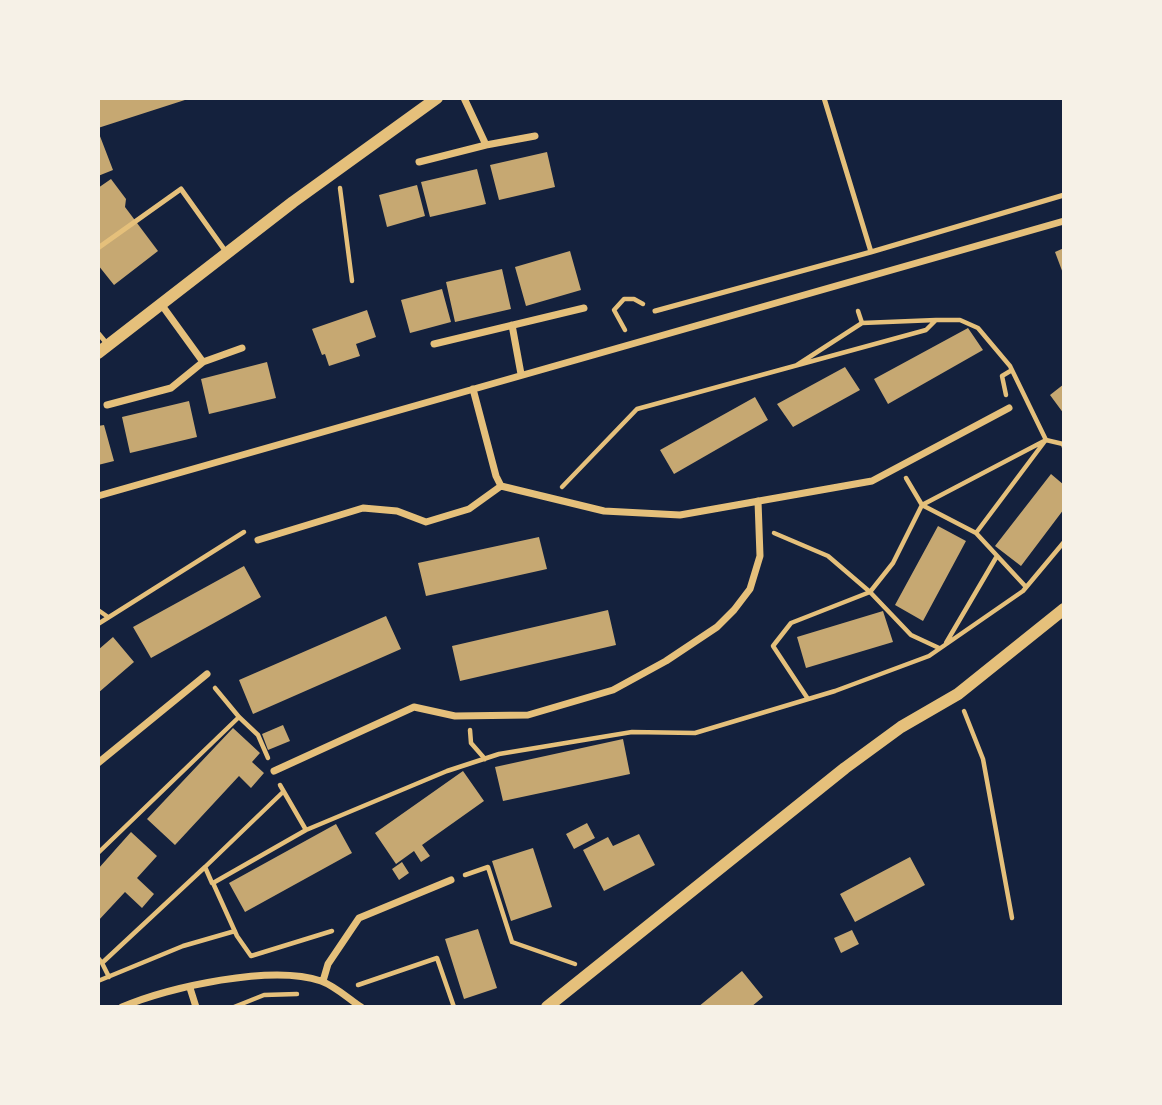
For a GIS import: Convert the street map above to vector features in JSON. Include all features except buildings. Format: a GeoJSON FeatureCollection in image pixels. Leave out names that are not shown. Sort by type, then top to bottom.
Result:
{"type":"FeatureCollection","features":[{"type":"Feature","properties":{"kind":"street"},"geometry":{"type":"LineString","coordinates":[[103,349],[337,170],[437,98]]}},
{"type":"Feature","properties":{"kind":"street"},"geometry":{"type":"LineString","coordinates":[[464,98],[486,145]]}},
{"type":"Feature","properties":{"kind":"street"},"geometry":{"type":"LineString","coordinates":[[419,162],[535,136]]}},
{"type":"Feature","properties":{"kind":"street"},"geometry":{"type":"LineString","coordinates":[[98,496],[1064,221]]}},
{"type":"Feature","properties":{"kind":"street"},"geometry":{"type":"LineString","coordinates":[[161,304],[203,362]]}},
{"type":"Feature","properties":{"kind":"street"},"geometry":{"type":"LineString","coordinates":[[434,344],[584,308]]}},
{"type":"Feature","properties":{"kind":"street"},"geometry":{"type":"LineString","coordinates":[[512,325],[521,374]]}},
{"type":"Feature","properties":{"kind":"street"},"geometry":{"type":"LineString","coordinates":[[107,405],[171,388],[203,362],[242,348]]}},
{"type":"Feature","properties":{"kind":"street"},"geometry":{"type":"LineString","coordinates":[[473,389],[492,463],[501,486]]}},
{"type":"Feature","properties":{"kind":"street"},"geometry":{"type":"LineString","coordinates":[[501,486],[604,512],[680,515],[872,481],[1009,408]]}},
{"type":"Feature","properties":{"kind":"street"},"geometry":{"type":"LineString","coordinates":[[258,540],[363,508],[397,511],[426,522],[469,509],[501,486]]}},
{"type":"Feature","properties":{"kind":"street"},"geometry":{"type":"LineString","coordinates":[[274,771],[414,707],[456,716],[528,715],[613,690],[666,661],[717,627],[750,589],[760,556],[758,502]]}},
{"type":"Feature","properties":{"kind":"street"},"geometry":{"type":"LineString","coordinates":[[547,1007],[845,768],[901,727],[958,694],[1064,609]]}},
{"type":"Feature","properties":{"kind":"street"},"geometry":{"type":"LineString","coordinates":[[98,763],[207,674]]}},
{"type":"Feature","properties":{"kind":"street"},"geometry":{"type":"LineString","coordinates":[[323,981],[328,964],[359,918],[451,880]]}},
{"type":"Feature","properties":{"kind":"street"},"geometry":{"type":"LineString","coordinates":[[122,1007],[147,997],[225,980],[287,973],[323,981],[361,1007]]}},
{"type":"Feature","properties":{"kind":"street"},"geometry":{"type":"LineString","coordinates":[[190,988],[196,1007]]}},
{"type":"Feature","properties":{"kind":"lane"},"geometry":{"type":"LineString","coordinates":[[824,98],[870,252]]}},
{"type":"Feature","properties":{"kind":"lane"},"geometry":{"type":"LineString","coordinates":[[98,248],[181,189],[227,253]]}},
{"type":"Feature","properties":{"kind":"lane"},"geometry":{"type":"LineString","coordinates":[[655,311],[1064,195]]}},
{"type":"Feature","properties":{"kind":"lane"},"geometry":{"type":"LineString","coordinates":[[98,333],[103,349]]}},
{"type":"Feature","properties":{"kind":"path"},"geometry":{"type":"LineString","coordinates":[[337,170],[352,281]]}},
{"type":"Feature","properties":{"kind":"path"},"geometry":{"type":"LineString","coordinates":[[625,330],[614,310],[624,299],[634,299],[655,311]]}},
{"type":"Feature","properties":{"kind":"path"},"geometry":{"type":"LineString","coordinates":[[858,311],[862,323]]}},
{"type":"Feature","properties":{"kind":"path"},"geometry":{"type":"LineString","coordinates":[[548,499],[637,410],[926,330],[936,320]]}},
{"type":"Feature","properties":{"kind":"path"},"geometry":{"type":"LineString","coordinates":[[797,365],[862,323],[960,320],[978,328],[1012,370],[1046,440]]}},
{"type":"Feature","properties":{"kind":"path"},"geometry":{"type":"LineString","coordinates":[[1009,408],[1002,376],[1012,370]]}},
{"type":"Feature","properties":{"kind":"path"},"geometry":{"type":"LineString","coordinates":[[976,533],[1046,440]]}},
{"type":"Feature","properties":{"kind":"path"},"geometry":{"type":"LineString","coordinates":[[808,699],[772,646],[791,623],[870,592],[894,563],[922,505],[1046,440],[1063,444],[1064,447]]}},
{"type":"Feature","properties":{"kind":"path"},"geometry":{"type":"LineString","coordinates":[[900,466],[922,505],[976,533],[1026,587]]}},
{"type":"Feature","properties":{"kind":"path"},"geometry":{"type":"LineString","coordinates":[[759,527],[828,556],[870,592],[911,635],[940,649]]}},
{"type":"Feature","properties":{"kind":"path"},"geometry":{"type":"LineString","coordinates":[[98,624],[243,531],[258,540]]}},
{"type":"Feature","properties":{"kind":"path"},"geometry":{"type":"LineString","coordinates":[[212,883],[306,830],[447,771],[499,754],[632,732],[695,733],[808,699],[929,656],[1026,587],[1064,542]]}},
{"type":"Feature","properties":{"kind":"path"},"geometry":{"type":"LineString","coordinates":[[946,645],[997,556]]}},
{"type":"Feature","properties":{"kind":"path"},"geometry":{"type":"LineString","coordinates":[[98,610],[108,617]]}},
{"type":"Feature","properties":{"kind":"path"},"geometry":{"type":"LineString","coordinates":[[213,686],[258,735],[284,792],[306,830]]}},
{"type":"Feature","properties":{"kind":"path"},"geometry":{"type":"LineString","coordinates":[[958,694],[983,759],[1012,918]]}},
{"type":"Feature","properties":{"kind":"path"},"geometry":{"type":"LineString","coordinates":[[470,716],[471,743],[485,759]]}},
{"type":"Feature","properties":{"kind":"path"},"geometry":{"type":"LineString","coordinates":[[98,853],[239,717]]}},
{"type":"Feature","properties":{"kind":"path"},"geometry":{"type":"LineString","coordinates":[[109,976],[100,960],[205,867],[284,792]]}},
{"type":"Feature","properties":{"kind":"path"},"geometry":{"type":"LineString","coordinates":[[205,867],[235,931],[251,956],[355,924]]}},
{"type":"Feature","properties":{"kind":"path"},"geometry":{"type":"LineString","coordinates":[[451,880],[488,867],[512,942],[592,969]]}},
{"type":"Feature","properties":{"kind":"path"},"geometry":{"type":"LineString","coordinates":[[98,981],[183,946],[235,931]]}},
{"type":"Feature","properties":{"kind":"path"},"geometry":{"type":"LineString","coordinates":[[344,996],[358,984],[437,958],[454,1007]]}},
{"type":"Feature","properties":{"kind":"path"},"geometry":{"type":"LineString","coordinates":[[234,1007],[264,995],[302,994]]}}]}
